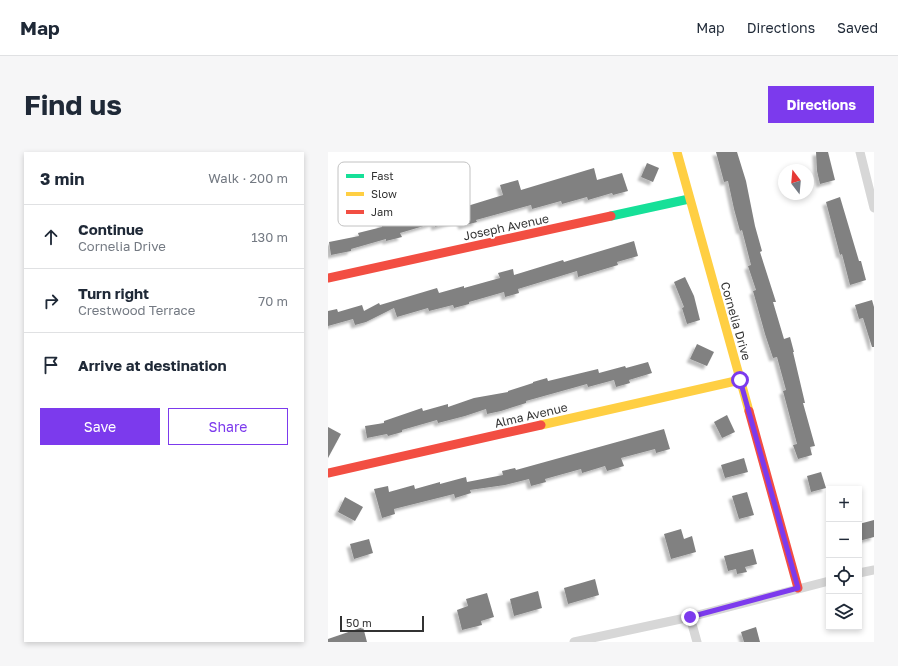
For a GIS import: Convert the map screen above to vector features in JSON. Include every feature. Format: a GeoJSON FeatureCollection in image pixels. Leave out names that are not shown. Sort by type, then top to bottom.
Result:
{"type":"FeatureCollection","features":[{"type":"Feature","properties":{"kind":"street","name":"Cornelia Drive"},"geometry":{"type":"LineString","coordinates":[[677,152],[798,588]]}},
{"type":"Feature","properties":{"kind":"street"},"geometry":{"type":"LineString","coordinates":[[860,152],[874,208]]}},
{"type":"Feature","properties":{"kind":"street","name":"Joseph Avenue"},"geometry":{"type":"LineString","coordinates":[[328,278],[689,199]]}},
{"type":"Feature","properties":{"kind":"street","name":"Alma Avenue"},"geometry":{"type":"LineString","coordinates":[[328,473],[740,380]]}},
{"type":"Feature","properties":{"kind":"street"},"geometry":{"type":"LineString","coordinates":[[862,572],[874,570]]}},
{"type":"Feature","properties":{"kind":"street"},"geometry":{"type":"LineString","coordinates":[[574,642],[690,617],[826,582]]}},
{"type":"Feature","properties":{"kind":"street"},"geometry":{"type":"LineString","coordinates":[[690,617],[697,642]]}},
{"type":"Feature","properties":{"kind":"building"},"geometry":{"type":"Polygon","coordinates":[[[716,152],[737,152],[746,181],[755,226],[762,251],[760,252],[776,302],[773,302],[784,339],[790,337],[794,352],[805,403],[803,403],[815,446],[810,447],[812,455],[798,459],[793,445],[797,444],[783,391],[786,390],[777,357],[773,358],[765,334],[753,291],[756,290],[748,266],[751,265],[742,230],[740,231],[728,181],[724,182],[716,152]]]}},
{"type":"Feature","properties":{"kind":"building"},"geometry":{"type":"Polygon","coordinates":[[[816,152],[828,152],[835,180],[820,184],[817,171],[816,152]]]}},
{"type":"Feature","properties":{"kind":"building"},"geometry":{"type":"Polygon","coordinates":[[[647,163],[659,168],[653,182],[641,177],[647,163]]]}},
{"type":"Feature","properties":{"kind":"building"},"geometry":{"type":"Polygon","coordinates":[[[594,168],[597,180],[622,173],[628,191],[613,195],[612,193],[588,200],[587,197],[562,204],[561,201],[532,209],[531,205],[476,220],[477,222],[470,224],[470,205],[503,195],[500,185],[518,180],[521,190],[594,168]]]}},
{"type":"Feature","properties":{"kind":"building"},"geometry":{"type":"Polygon","coordinates":[[[840,197],[866,280],[850,285],[842,254],[840,255],[826,202],[840,197]]]}},
{"type":"Feature","properties":{"kind":"building"},"geometry":{"type":"Polygon","coordinates":[[[424,226],[400,233],[402,237],[386,241],[386,239],[351,249],[351,251],[331,255],[329,242],[359,236],[358,233],[382,227],[424,226]]]}},
{"type":"Feature","properties":{"kind":"building"},"geometry":{"type":"Polygon","coordinates":[[[634,241],[638,256],[617,262],[618,265],[578,277],[577,271],[518,289],[519,293],[505,297],[504,292],[454,308],[453,305],[429,311],[428,308],[397,317],[394,308],[366,322],[355,325],[353,319],[328,326],[328,311],[337,309],[338,312],[362,305],[364,311],[379,303],[380,305],[437,288],[439,293],[464,286],[464,288],[500,278],[498,273],[513,269],[514,275],[634,241]]]}},
{"type":"Feature","properties":{"kind":"building"},"geometry":{"type":"Polygon","coordinates":[[[685,277],[694,296],[700,320],[687,324],[682,308],[684,307],[674,282],[685,277]]]}},
{"type":"Feature","properties":{"kind":"building"},"geometry":{"type":"Polygon","coordinates":[[[872,300],[874,307],[874,347],[872,347],[863,318],[859,319],[855,305],[872,300]]]}},
{"type":"Feature","properties":{"kind":"building"},"geometry":{"type":"Polygon","coordinates":[[[697,344],[714,352],[707,366],[690,359],[697,344]]]}},
{"type":"Feature","properties":{"kind":"building"},"geometry":{"type":"Polygon","coordinates":[[[648,362],[652,373],[629,380],[630,383],[616,387],[614,380],[588,387],[587,384],[526,401],[526,403],[501,411],[487,414],[486,409],[438,423],[437,420],[402,430],[402,432],[388,436],[387,434],[367,438],[365,426],[384,423],[384,421],[422,408],[423,411],[448,404],[448,407],[474,398],[508,392],[547,378],[548,381],[598,369],[599,373],[648,362]]]}},
{"type":"Feature","properties":{"kind":"building"},"geometry":{"type":"Polygon","coordinates":[[[727,415],[735,432],[722,438],[714,422],[727,415]]]}},
{"type":"Feature","properties":{"kind":"building"},"geometry":{"type":"Polygon","coordinates":[[[328,427],[341,434],[328,458],[328,427]]]}},
{"type":"Feature","properties":{"kind":"building"},"geometry":{"type":"Polygon","coordinates":[[[664,429],[670,449],[656,453],[655,449],[621,458],[624,466],[607,471],[605,466],[582,473],[581,469],[545,479],[546,482],[531,486],[529,479],[505,485],[470,490],[471,493],[455,498],[454,494],[394,509],[395,514],[382,518],[374,489],[388,486],[389,492],[414,485],[415,489],[466,477],[467,482],[503,475],[502,471],[515,468],[516,470],[664,429]]]}},
{"type":"Feature","properties":{"kind":"building"},"geometry":{"type":"Polygon","coordinates":[[[744,458],[748,472],[725,478],[721,465],[744,458]]]}},
{"type":"Feature","properties":{"kind":"building"},"geometry":{"type":"Polygon","coordinates":[[[821,472],[826,488],[811,492],[807,476],[821,472]]]}},
{"type":"Feature","properties":{"kind":"building"},"geometry":{"type":"Polygon","coordinates":[[[747,492],[754,515],[739,519],[732,496],[747,492]]]}},
{"type":"Feature","properties":{"kind":"building"},"geometry":{"type":"Polygon","coordinates":[[[345,497],[363,507],[355,521],[338,512],[345,497]]]}},
{"type":"Feature","properties":{"kind":"building"},"geometry":{"type":"Polygon","coordinates":[[[874,520],[874,537],[862,540],[862,523],[874,520]]]}},
{"type":"Feature","properties":{"kind":"building"},"geometry":{"type":"Polygon","coordinates":[[[681,529],[684,539],[692,536],[696,552],[671,559],[664,534],[681,529]]]}},
{"type":"Feature","properties":{"kind":"building"},"geometry":{"type":"Polygon","coordinates":[[[369,539],[373,553],[354,559],[350,544],[369,539]]]}},
{"type":"Feature","properties":{"kind":"building"},"geometry":{"type":"Polygon","coordinates":[[[753,549],[757,564],[745,567],[747,572],[737,574],[736,569],[728,571],[724,556],[753,549]]]}},
{"type":"Feature","properties":{"kind":"building"},"geometry":{"type":"Polygon","coordinates":[[[595,579],[599,595],[568,604],[564,588],[595,579]]]}},
{"type":"Feature","properties":{"kind":"building"},"geometry":{"type":"Polygon","coordinates":[[[538,591],[542,608],[514,616],[510,599],[538,591]]]}},
{"type":"Feature","properties":{"kind":"building"},"geometry":{"type":"Polygon","coordinates":[[[487,593],[494,617],[481,621],[482,625],[462,630],[457,610],[468,606],[466,599],[487,593]]]}},
{"type":"Feature","properties":{"kind":"building"},"geometry":{"type":"Polygon","coordinates":[[[363,627],[367,642],[328,642],[328,639],[363,627]]]}},
{"type":"Feature","properties":{"kind":"building"},"geometry":{"type":"Polygon","coordinates":[[[756,627],[760,642],[744,642],[741,632],[756,627]]]}},
{"type":"Feature","properties":{"kind":"traffic: fast"},"geometry":{"type":"LineString","coordinates":[[611,216],[689,199]]}},
{"type":"Feature","properties":{"kind":"traffic: slow"},"geometry":{"type":"LineString","coordinates":[[677,152],[749,411]]}},
{"type":"Feature","properties":{"kind":"traffic: slow"},"geometry":{"type":"LineString","coordinates":[[541,425],[740,380]]}},
{"type":"Feature","properties":{"kind":"traffic: jam"},"geometry":{"type":"LineString","coordinates":[[328,278],[611,216]]}},
{"type":"Feature","properties":{"kind":"traffic: jam"},"geometry":{"type":"LineString","coordinates":[[749,411],[798,588]]}},
{"type":"Feature","properties":{"kind":"traffic: jam"},"geometry":{"type":"LineString","coordinates":[[328,473],[541,425]]}},
{"type":"Feature","properties":{"kind":"route"},"geometry":{"type":"LineString","coordinates":[[690,617],[798,588],[740,380]]}}]}
